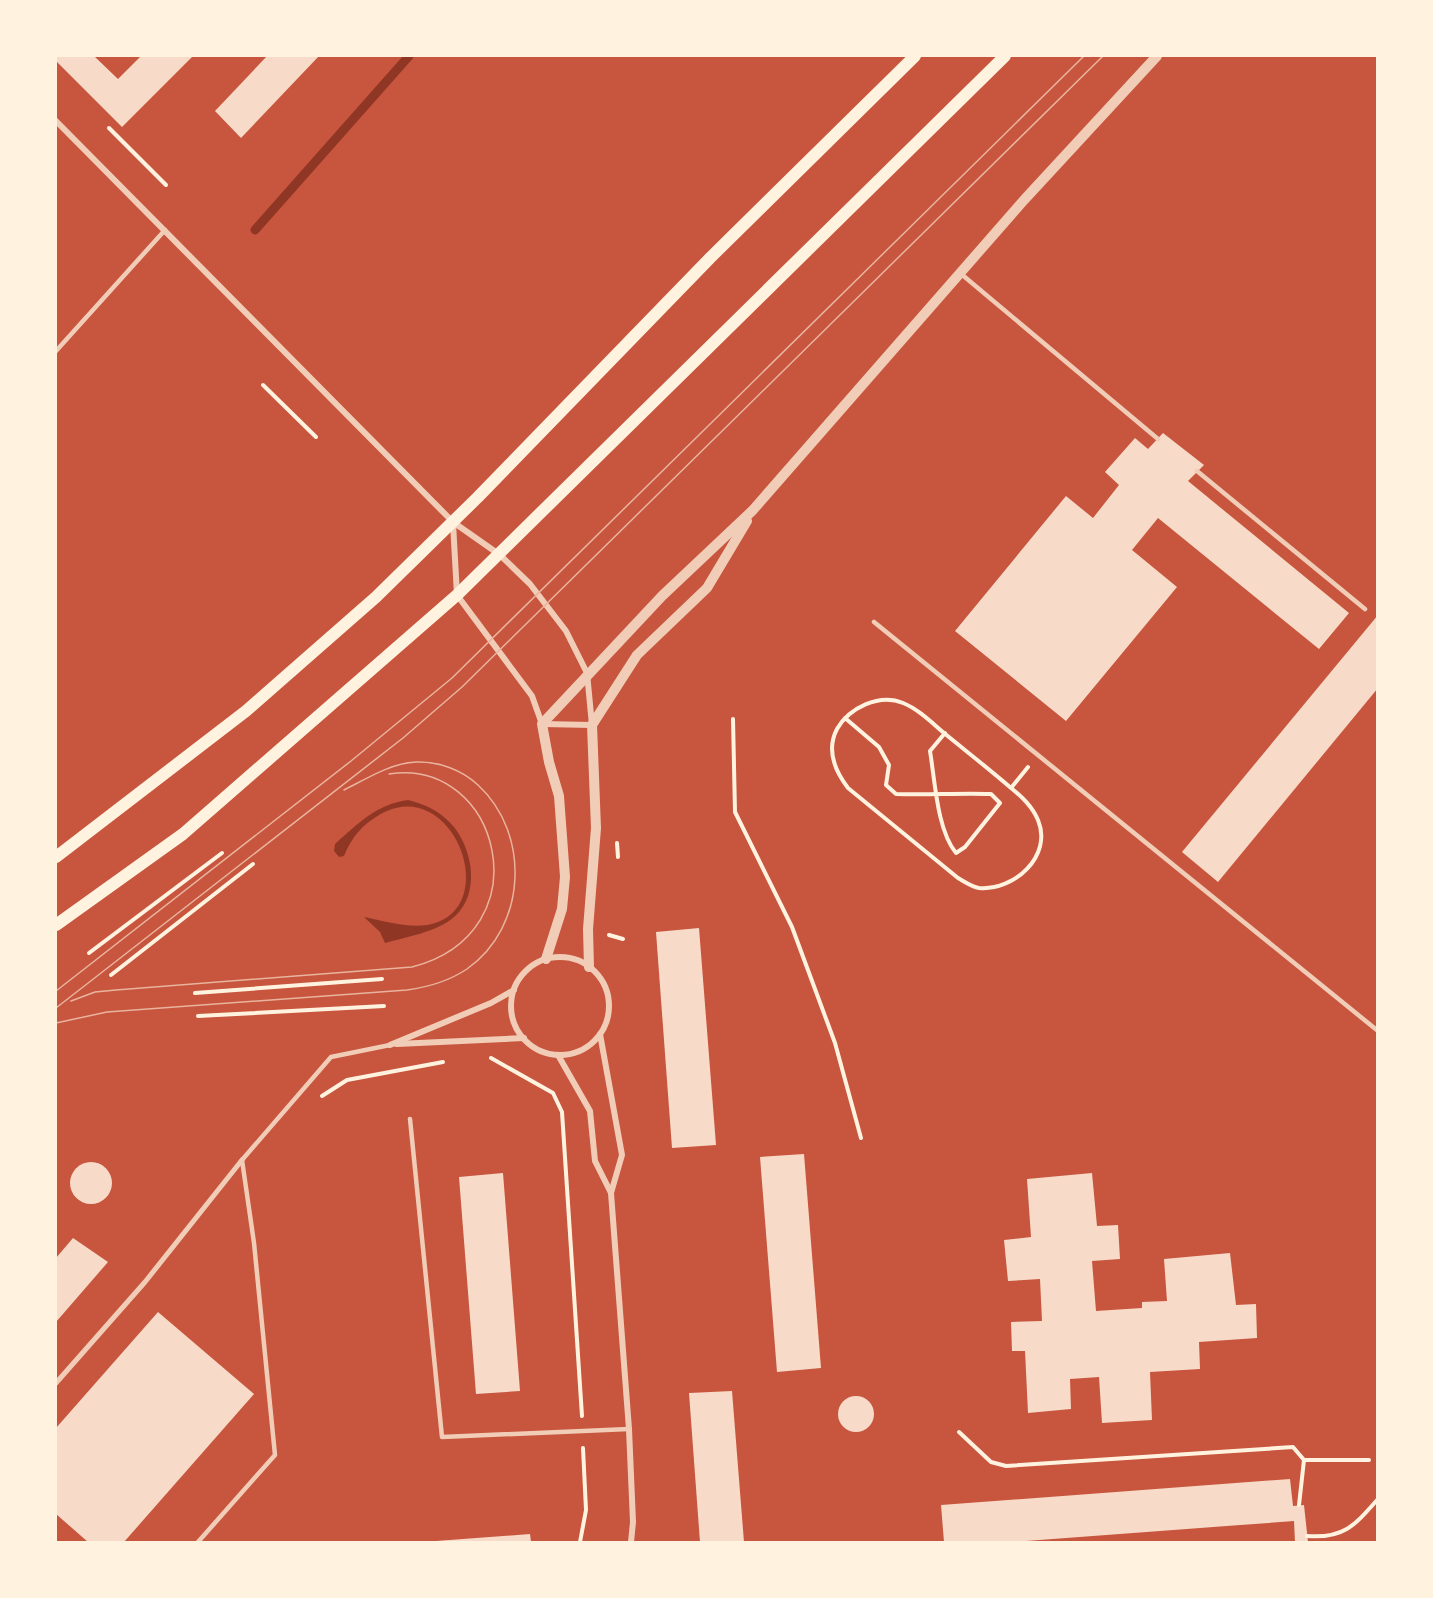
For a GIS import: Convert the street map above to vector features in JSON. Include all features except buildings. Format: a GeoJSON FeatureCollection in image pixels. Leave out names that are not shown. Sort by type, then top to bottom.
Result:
{"type":"FeatureCollection","features":[{"type":"Feature","properties":{"kind":"main road"},"geometry":{"type":"LineString","coordinates":[[56,857],[246,711],[376,597],[453,522],[710,258],[915,56]]}},
{"type":"Feature","properties":{"kind":"main road"},"geometry":{"type":"LineString","coordinates":[[56,925],[183,834],[457,595],[1005,56]]}},
{"type":"Feature","properties":{"kind":"street"},"geometry":{"type":"LineString","coordinates":[[542,724],[587,673],[662,596],[753,510],[960,273],[1157,56]]}},
{"type":"Feature","properties":{"kind":"street"},"geometry":{"type":"LineString","coordinates":[[56,121],[453,522],[500,555],[530,584],[566,631],[587,673],[592,726],[596,828],[588,929],[589,967]]}},
{"type":"Feature","properties":{"kind":"street"},"geometry":{"type":"LineString","coordinates":[[592,726],[637,655],[707,588],[753,510]]}},
{"type":"Feature","properties":{"kind":"street"},"geometry":{"type":"LineString","coordinates":[[453,522],[457,595],[531,696],[542,724],[549,762],[559,796],[565,877],[562,909],[546,959]]}},
{"type":"Feature","properties":{"kind":"street"},"geometry":{"type":"LineString","coordinates":[[542,724],[592,726]]}},
{"type":"Feature","properties":{"kind":"street"},"geometry":{"type":"LineString","coordinates":[[566,957],[589,967],[604,985],[609,1002],[607,1020],[600,1034],[580,1051],[558,1055],[539,1050],[524,1038],[513,1018],[511,1006],[514,990],[527,970],[546,959],[566,957]]}},
{"type":"Feature","properties":{"kind":"street"},"geometry":{"type":"LineString","coordinates":[[390,1044],[491,1003],[514,990]]}},
{"type":"Feature","properties":{"kind":"street"},"geometry":{"type":"LineString","coordinates":[[600,1034],[622,1155],[611,1193],[629,1429],[633,1522],[631,1542]]}},
{"type":"Feature","properties":{"kind":"street"},"geometry":{"type":"LineString","coordinates":[[390,1044],[524,1038]]}},
{"type":"Feature","properties":{"kind":"street"},"geometry":{"type":"LineString","coordinates":[[558,1055],[577,1085],[590,1112],[595,1161],[611,1193]]}},
{"type":"Feature","properties":{"kind":"street"},"geometry":{"type":"LineString","coordinates":[[56,1383],[145,1282],[242,1160]]}},
{"type":"Feature","properties":{"kind":"lane"},"geometry":{"type":"LineString","coordinates":[[56,351],[165,230]]}},
{"type":"Feature","properties":{"kind":"lane"},"geometry":{"type":"LineString","coordinates":[[960,273],[1158,439]]}},
{"type":"Feature","properties":{"kind":"lane"},"geometry":{"type":"LineString","coordinates":[[1197,471],[1365,609]]}},
{"type":"Feature","properties":{"kind":"lane"},"geometry":{"type":"LineString","coordinates":[[874,622],[1377,1031]]}},
{"type":"Feature","properties":{"kind":"lane"},"geometry":{"type":"LineString","coordinates":[[198,1542],[274,1455],[254,1243],[242,1160],[331,1057],[390,1044]]}},
{"type":"Feature","properties":{"kind":"lane"},"geometry":{"type":"LineString","coordinates":[[410,1119],[442,1437],[629,1429]]}},
{"type":"Feature","properties":{"kind":"path"},"geometry":{"type":"LineString","coordinates":[[109,128],[166,185]]}},
{"type":"Feature","properties":{"kind":"path"},"geometry":{"type":"LineString","coordinates":[[263,385],[316,437]]}},
{"type":"Feature","properties":{"kind":"path"},"geometry":{"type":"LineString","coordinates":[[882,700],[903,702],[945,733],[1029,804],[1039,821],[1039,845],[1032,864],[1019,878],[998,887],[977,888],[958,878],[848,788],[835,772],[831,752],[835,732],[845,717],[865,704],[882,700]]}},
{"type":"Feature","properties":{"kind":"path"},"geometry":{"type":"LineString","coordinates":[[845,717],[879,747],[889,765],[886,785],[896,794],[938,795],[991,794],[1000,803],[965,847],[956,853],[946,841],[938,795],[930,751],[945,733]]}},
{"type":"Feature","properties":{"kind":"path"},"geometry":{"type":"LineString","coordinates":[[733,719],[735,812],[792,927],[835,1043],[861,1138]]}},
{"type":"Feature","properties":{"kind":"path"},"geometry":{"type":"LineString","coordinates":[[1011,788],[1038,755]]}},
{"type":"Feature","properties":{"kind":"path"},"geometry":{"type":"LineString","coordinates":[[89,953],[222,853]]}},
{"type":"Feature","properties":{"kind":"path"},"geometry":{"type":"LineString","coordinates":[[111,975],[253,864]]}},
{"type":"Feature","properties":{"kind":"path"},"geometry":{"type":"LineString","coordinates":[[195,993],[382,979]]}},
{"type":"Feature","properties":{"kind":"path"},"geometry":{"type":"LineString","coordinates":[[198,1016],[384,1006]]}},
{"type":"Feature","properties":{"kind":"path"},"geometry":{"type":"LineString","coordinates":[[485,1054],[553,1093],[562,1112],[586,1510],[580,1542]]}},
{"type":"Feature","properties":{"kind":"path"},"geometry":{"type":"LineString","coordinates":[[319,1098],[347,1080],[450,1061]]}},
{"type":"Feature","properties":{"kind":"path"},"geometry":{"type":"LineString","coordinates":[[959,1432],[991,1462],[1006,1466],[1293,1447],[1304,1460],[1299,1505]]}},
{"type":"Feature","properties":{"kind":"path"},"geometry":{"type":"LineString","coordinates":[[1304,1460],[1369,1461]]}},
{"type":"Feature","properties":{"kind":"path"},"geometry":{"type":"LineString","coordinates":[[1307,1536],[1328,1538],[1340,1533],[1361,1519],[1377,1499]]}},
{"type":"Feature","properties":{"kind":"shaded area"},"geometry":{"type":"Polygon","coordinates":[[[408,800],[437,812],[462,839],[470,867],[469,894],[463,907],[454,917],[439,927],[385,943],[380,932],[364,917],[403,925],[427,925],[451,915],[463,896],[466,873],[460,849],[448,827],[429,812],[406,807],[379,815],[358,832],[344,856],[339,857],[334,851],[335,844],[368,816],[396,802],[408,800]]]}},
{"type":"Feature","properties":{"kind":"waterway"},"geometry":{"type":"LineString","coordinates":[[255,230],[409,56]]}},
{"type":"Feature","properties":{"kind":"tram line"},"geometry":{"type":"LineString","coordinates":[[56,991],[351,761],[452,678],[1084,56]]}},
{"type":"Feature","properties":{"kind":"tram line"},"geometry":{"type":"LineString","coordinates":[[56,1008],[403,738],[462,687],[1103,56]]}},
{"type":"Feature","properties":{"kind":"tram line"},"geometry":{"type":"LineString","coordinates":[[56,1023],[107,1012],[407,990],[438,983],[467,969],[487,951],[501,929],[511,905],[515,880],[514,854],[507,829],[495,805],[478,785],[465,775],[441,765],[424,762],[407,763],[388,768],[344,790]]}},
{"type":"Feature","properties":{"kind":"tram line"},"geometry":{"type":"LineString","coordinates":[[71,1001],[95,992],[412,967],[454,948],[480,920],[493,886],[492,851],[480,818],[458,792],[427,776],[389,774]]}}]}
